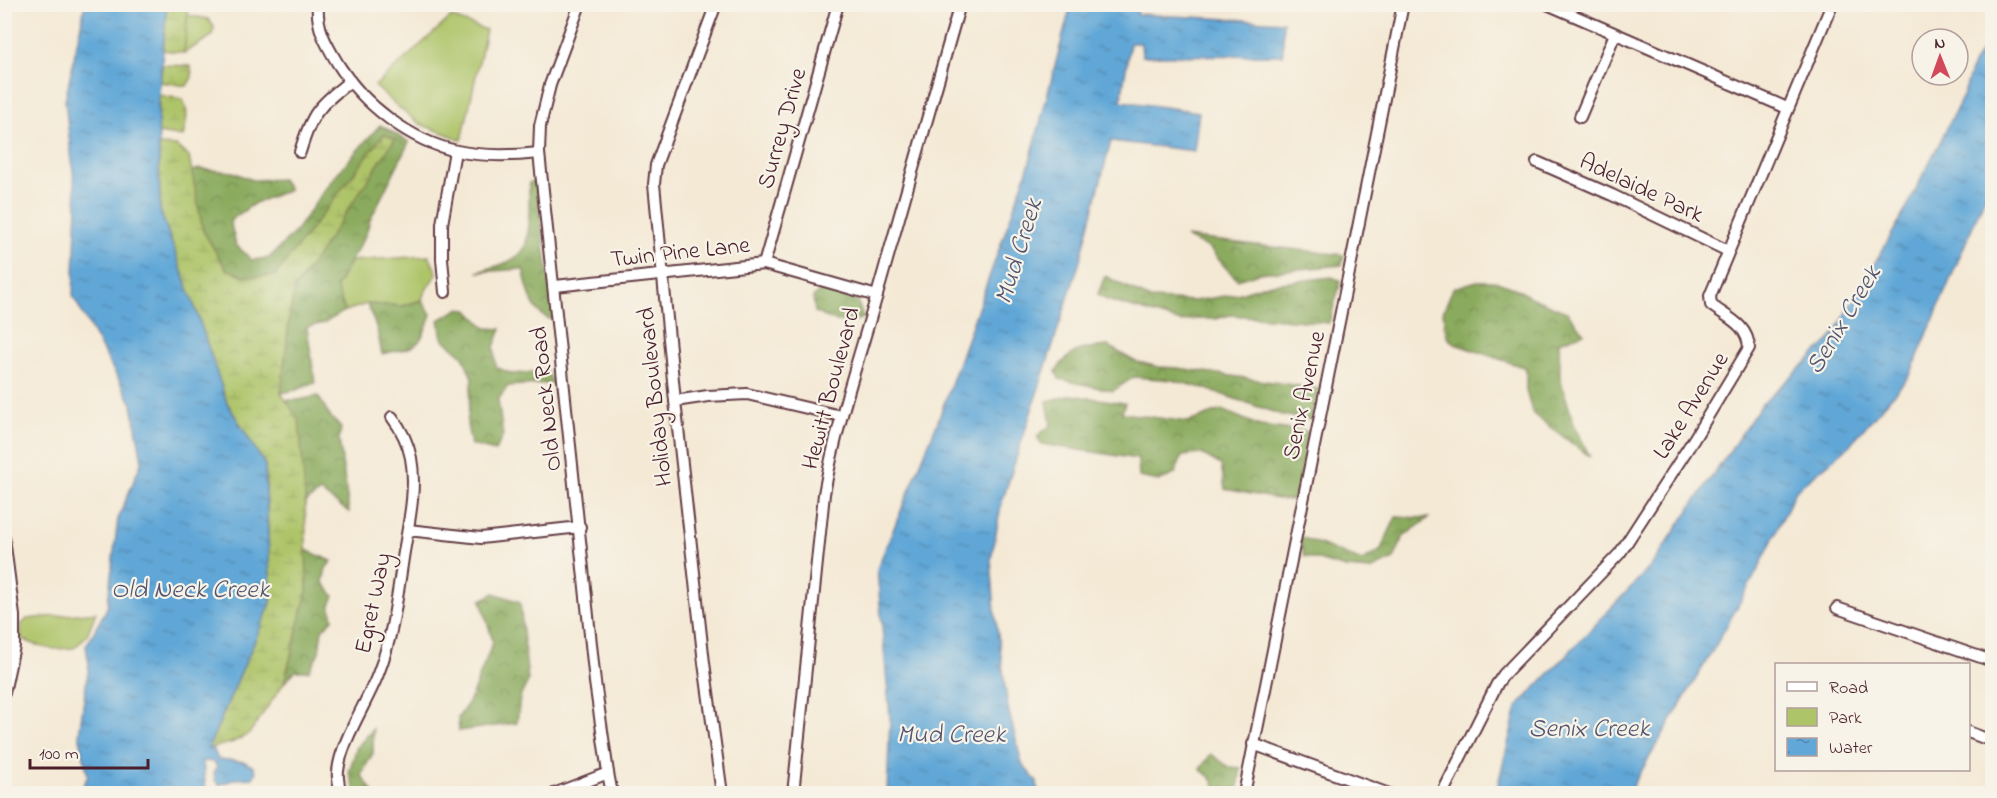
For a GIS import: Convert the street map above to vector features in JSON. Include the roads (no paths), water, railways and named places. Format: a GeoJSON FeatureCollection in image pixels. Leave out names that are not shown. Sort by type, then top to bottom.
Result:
{"type":"FeatureCollection","features":[{"type":"Feature","properties":{"kind":"street"},"geometry":{"type":"LineString","coordinates":[[318,4],[319,30],[350,81],[396,124],[424,139],[455,151],[496,156],[539,153]]}},
{"type":"Feature","properties":{"kind":"street","name":"Old Neck Road"},"geometry":{"type":"LineString","coordinates":[[580,4],[549,85],[540,126],[539,153],[555,286],[595,682],[612,794]]}},
{"type":"Feature","properties":{"kind":"street","name":"Holiday Boulevard"},"geometry":{"type":"LineString","coordinates":[[716,4],[656,165],[654,184],[704,663],[722,794]]}},
{"type":"Feature","properties":{"kind":"street","name":"Surrey Drive"},"geometry":{"type":"LineString","coordinates":[[764,264],[838,4]]}},
{"type":"Feature","properties":{"kind":"street","name":"Hewitt Boulevard"},"geometry":{"type":"LineString","coordinates":[[793,794],[824,494],[841,416],[960,4]]}},
{"type":"Feature","properties":{"kind":"street","name":"Senix Avenue"},"geometry":{"type":"LineString","coordinates":[[1244,794],[1403,4]]}},
{"type":"Feature","properties":{"kind":"street"},"geometry":{"type":"LineString","coordinates":[[1547,4],[1787,108]]}},
{"type":"Feature","properties":{"kind":"street","name":"Lake Avenue"},"geometry":{"type":"LineString","coordinates":[[1442,794],[1497,684],[1620,553],[1743,361],[1749,348],[1748,338],[1743,328],[1711,305],[1710,296],[1832,4]]}},
{"type":"Feature","properties":{"kind":"street"},"geometry":{"type":"LineString","coordinates":[[1580,117],[1615,34]]}},
{"type":"Feature","properties":{"kind":"street"},"geometry":{"type":"LineString","coordinates":[[300,152],[309,124],[318,109],[350,81]]}},
{"type":"Feature","properties":{"kind":"street"},"geometry":{"type":"LineString","coordinates":[[445,292],[441,260],[442,224],[455,151]]}},
{"type":"Feature","properties":{"kind":"street","name":"Adelaide Park"},"geometry":{"type":"LineString","coordinates":[[1537,162],[1728,251]]}},
{"type":"Feature","properties":{"kind":"street","name":"Twin Pine Lane"},"geometry":{"type":"LineString","coordinates":[[555,286],[764,264],[877,296]]}},
{"type":"Feature","properties":{"kind":"street"},"geometry":{"type":"LineString","coordinates":[[675,401],[747,394],[841,416]]}},
{"type":"Feature","properties":{"kind":"street","name":"Egret Way"},"geometry":{"type":"LineString","coordinates":[[342,794],[338,772],[341,758],[377,676],[392,632],[408,530],[412,490],[411,457],[402,430],[392,417]]}},
{"type":"Feature","properties":{"kind":"street"},"geometry":{"type":"LineString","coordinates":[[408,530],[482,538],[580,527]]}},
{"type":"Feature","properties":{"kind":"street"},"geometry":{"type":"LineString","coordinates":[[4,538],[14,616],[10,671],[4,693]]}},
{"type":"Feature","properties":{"kind":"street"},"geometry":{"type":"LineString","coordinates":[[1837,608],[1992,662]]}},
{"type":"Feature","properties":{"kind":"street"},"geometry":{"type":"LineString","coordinates":[[1970,733],[1992,741]]}},
{"type":"Feature","properties":{"kind":"street"},"geometry":{"type":"LineString","coordinates":[[1253,744],[1389,794]]}},
{"type":"Feature","properties":{"kind":"street"},"geometry":{"type":"LineString","coordinates":[[554,794],[608,773]]}},
{"type":"Feature","properties":{"kind":"water","name":"Old Neck Creek"},"geometry":{"type":"Polygon","coordinates":[[[85,5],[167,5],[158,104],[160,210],[227,403],[265,465],[271,603],[208,749],[213,748],[218,759],[245,762],[254,767],[256,772],[253,778],[235,779],[219,785],[215,780],[214,772],[217,767],[214,762],[203,761],[206,793],[79,793],[88,776],[79,734],[89,665],[86,646],[107,608],[118,519],[142,461],[132,404],[73,296],[77,206],[65,101],[85,5]]]}},
{"type":"Feature","properties":{"kind":"water","name":"Mud Creek"},"geometry":{"type":"Polygon","coordinates":[[[1071,5],[1138,5],[1137,14],[1283,22],[1283,55],[1142,56],[1141,43],[1130,43],[1121,101],[1199,112],[1194,151],[1111,141],[1080,261],[1001,505],[991,560],[995,612],[1008,708],[1022,764],[1037,782],[1038,793],[887,793],[890,717],[877,569],[938,421],[1029,165],[1071,5]]]}},
{"type":"Feature","properties":{"kind":"water","name":"Senix Creek"},"geometry":{"type":"Polygon","coordinates":[[[1992,32],[1992,180],[1910,375],[1847,448],[1796,490],[1759,568],[1633,785],[1631,793],[1496,793],[1517,707],[1651,566],[1761,405],[1832,338],[1905,211],[1966,87],[1970,87],[1972,67],[1992,32]]]}}]}
